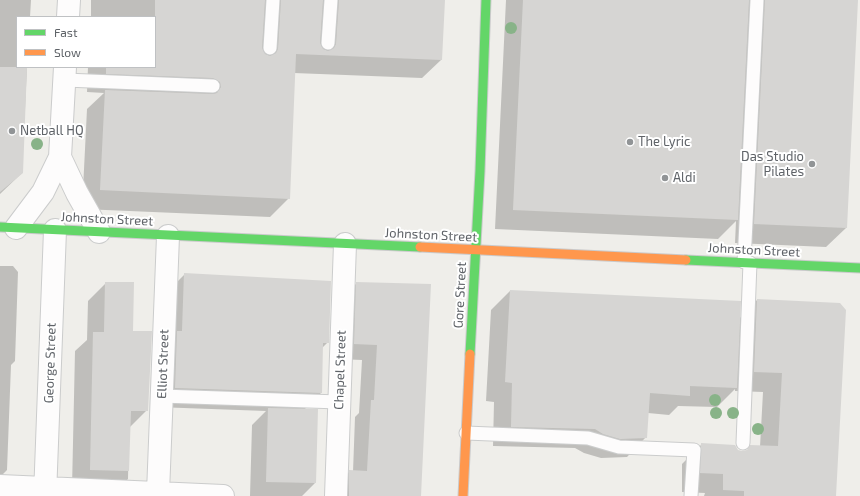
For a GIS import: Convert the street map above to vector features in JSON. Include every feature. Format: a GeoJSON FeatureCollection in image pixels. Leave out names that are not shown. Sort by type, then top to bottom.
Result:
{"type":"FeatureCollection","features":[{"type":"Feature","properties":{"kind":"main road","name":"Gore Street"},"geometry":{"type":"LineString","coordinates":[[463,496],[486,0]]}},
{"type":"Feature","properties":{"kind":"main road","name":"Johnston Street"},"geometry":{"type":"LineString","coordinates":[[8,228],[860,268]]}},
{"type":"Feature","properties":{"kind":"street"},"geometry":{"type":"LineString","coordinates":[[68,16],[69,0]]}},
{"type":"Feature","properties":{"kind":"street"},"geometry":{"type":"LineString","coordinates":[[8,228],[43,192],[60,157],[65,74]]}},
{"type":"Feature","properties":{"kind":"street"},"geometry":{"type":"LineString","coordinates":[[60,157],[77,193],[99,232]]}},
{"type":"Feature","properties":{"kind":"street","name":"George Street"},"geometry":{"type":"LineString","coordinates":[[46,492],[55,230]]}},
{"type":"Feature","properties":{"kind":"street","name":"Elliot Street"},"geometry":{"type":"LineString","coordinates":[[158,493],[168,236]]}},
{"type":"Feature","properties":{"kind":"street","name":"Chapel Street"},"geometry":{"type":"LineString","coordinates":[[336,496],[345,244]]}},
{"type":"Feature","properties":{"kind":"street"},"geometry":{"type":"LineString","coordinates":[[0,486],[46,492],[158,493],[223,496]]}},
{"type":"Feature","properties":{"kind":"lane"},"geometry":{"type":"LineString","coordinates":[[270,48],[273,0]]}},
{"type":"Feature","properties":{"kind":"lane"},"geometry":{"type":"LineString","coordinates":[[328,43],[330,0]]}},
{"type":"Feature","properties":{"kind":"lane"},"geometry":{"type":"LineString","coordinates":[[743,443],[747,263],[756,0]]}},
{"type":"Feature","properties":{"kind":"lane"},"geometry":{"type":"LineString","coordinates":[[65,74],[213,86]]}},
{"type":"Feature","properties":{"kind":"lane"},"geometry":{"type":"LineString","coordinates":[[161,396],[339,402]]}},
{"type":"Feature","properties":{"kind":"lane"},"geometry":{"type":"LineString","coordinates":[[466,433],[588,438],[619,447],[694,450],[692,496]]}},
{"type":"Feature","properties":{"kind":"building"},"geometry":{"type":"Polygon","coordinates":[[[155,0],[265,0],[262,48],[265,54],[270,56],[276,53],[278,49],[281,0],[323,0],[320,43],[323,49],[328,51],[334,48],[336,44],[339,0],[445,0],[442,60],[296,54],[290,199],[100,190],[105,90],[213,94],[217,93],[221,87],[220,82],[213,78],[106,74],[106,68],[156,68],[155,0]]]}},
{"type":"Feature","properties":{"kind":"building","name":"The Lyric"},"geometry":{"type":"Polygon","coordinates":[[[523,0],[749,0],[738,220],[513,210],[523,0]]]}},
{"type":"Feature","properties":{"kind":"building"},"geometry":{"type":"Polygon","coordinates":[[[765,0],[858,0],[847,228],[754,224],[765,0]]]}},
{"type":"Feature","properties":{"kind":"building","name":"Netball HQ"},"geometry":{"type":"Polygon","coordinates":[[[0,67],[27,68],[23,173],[0,192],[0,67]]]}},
{"type":"Feature","properties":{"kind":"building"},"geometry":{"type":"Polygon","coordinates":[[[184,273],[331,281],[329,343],[323,343],[322,393],[175,388],[177,331],[182,331],[184,273]]]}},
{"type":"Feature","properties":{"kind":"building"},"geometry":{"type":"Polygon","coordinates":[[[105,282],[134,282],[133,331],[152,331],[148,411],[131,411],[129,471],[90,470],[93,332],[104,332],[105,282]]]}},
{"type":"Feature","properties":{"kind":"building"},"geometry":{"type":"Polygon","coordinates":[[[356,282],[431,284],[421,496],[349,496],[349,470],[367,471],[371,400],[374,400],[377,345],[354,344],[356,282]]]}},
{"type":"Feature","properties":{"kind":"building"},"geometry":{"type":"Polygon","coordinates":[[[510,290],[741,301],[737,388],[690,386],[690,396],[650,393],[647,438],[620,439],[603,434],[595,429],[511,427],[512,383],[505,382],[510,290]]]}},
{"type":"Feature","properties":{"kind":"building"},"geometry":{"type":"Polygon","coordinates":[[[757,299],[840,303],[846,310],[836,496],[744,496],[744,491],[723,490],[723,474],[700,473],[701,443],[735,445],[738,450],[742,451],[747,450],[750,445],[778,446],[782,373],[754,372],[757,299]]]}},
{"type":"Feature","properties":{"kind":"building"},"geometry":{"type":"Polygon","coordinates":[[[268,408],[318,409],[316,483],[266,482],[268,408]]]}},
{"type":"Feature","properties":{"kind":"traffic: fast"},"geometry":{"type":"LineString","coordinates":[[470,354],[480,171],[486,0]]}},
{"type":"Feature","properties":{"kind":"traffic: fast"},"geometry":{"type":"LineString","coordinates":[[0,227],[420,247]]}},
{"type":"Feature","properties":{"kind":"traffic: fast"},"geometry":{"type":"LineString","coordinates":[[686,260],[860,268]]}},
{"type":"Feature","properties":{"kind":"traffic: slow"},"geometry":{"type":"LineString","coordinates":[[420,247],[686,260]]}},
{"type":"Feature","properties":{"kind":"traffic: slow"},"geometry":{"type":"LineString","coordinates":[[463,496],[470,354]]}},
{"type":"Feature","properties":{"kind":"place","name":"Netball HQ"},"geometry":{"type":"Point","coordinates":[12,131]}},
{"type":"Feature","properties":{"kind":"place","name":"The Lyric"},"geometry":{"type":"Point","coordinates":[630,142]}},
{"type":"Feature","properties":{"kind":"place","name":"Das Studio Pilates"},"geometry":{"type":"Point","coordinates":[812,164]}},
{"type":"Feature","properties":{"kind":"place","name":"Aldi"},"geometry":{"type":"Point","coordinates":[665,178]}}]}
